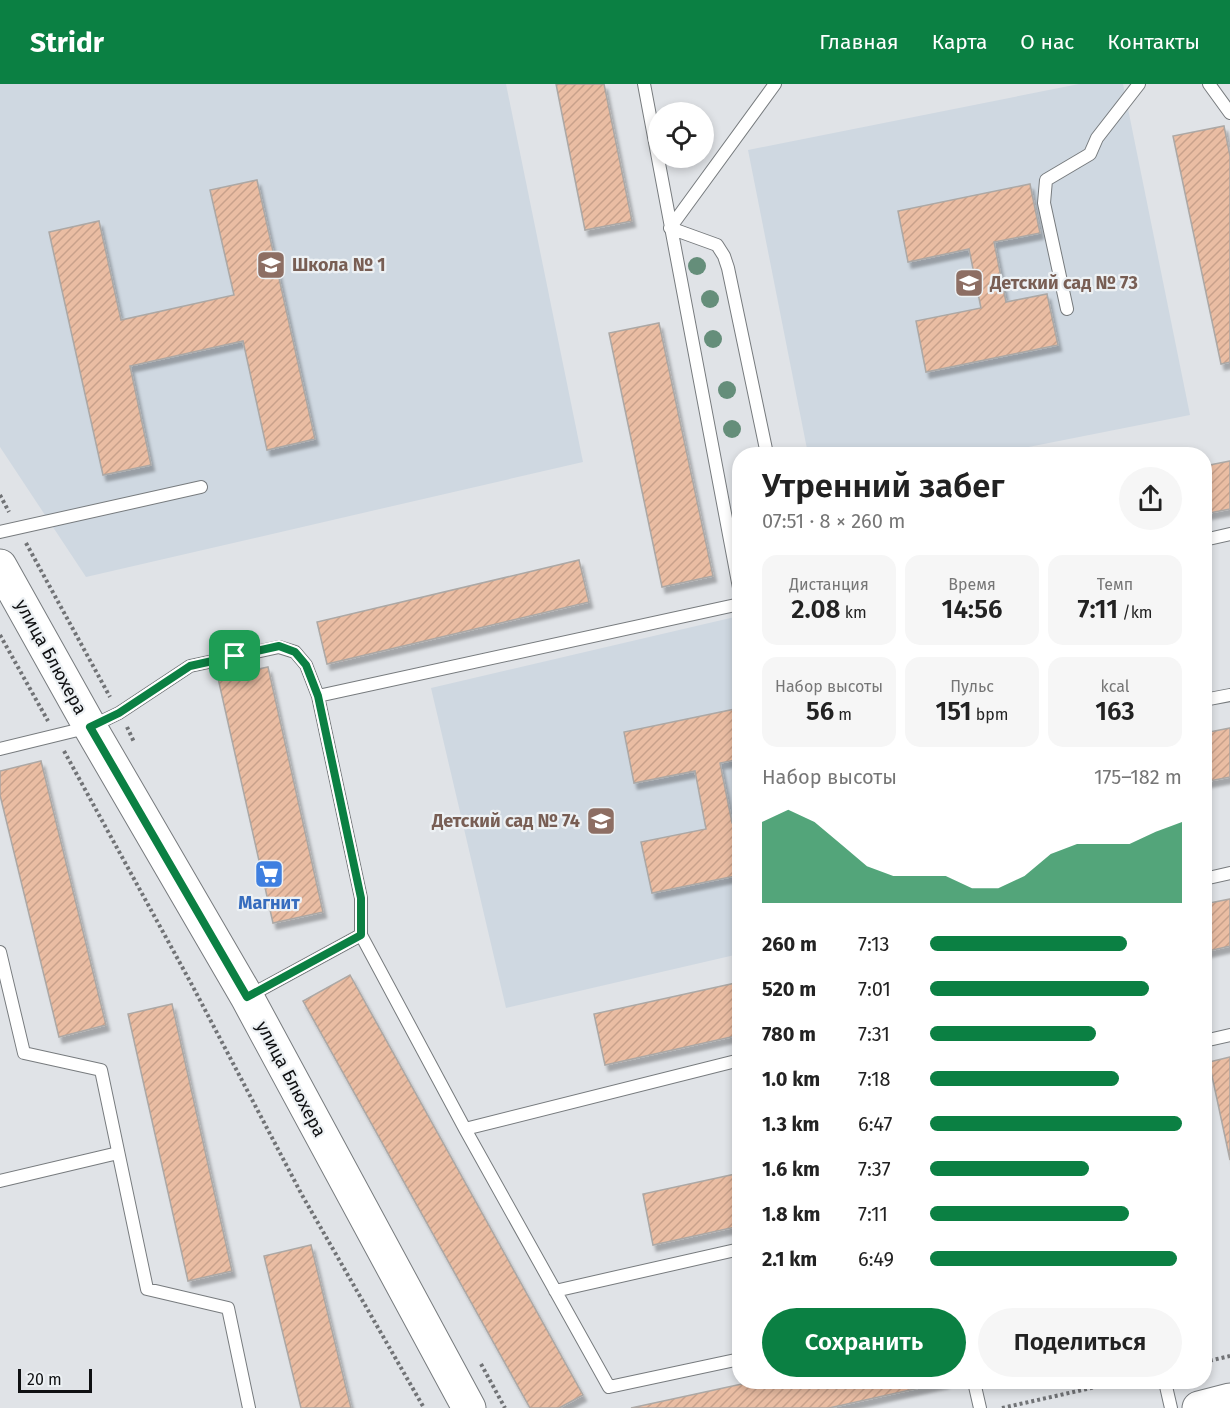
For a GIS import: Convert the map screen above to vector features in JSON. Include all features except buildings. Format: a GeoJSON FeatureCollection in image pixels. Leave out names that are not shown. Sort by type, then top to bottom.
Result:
{"type":"FeatureCollection","features":[{"type":"Feature","properties":{"kind":"street","name":"улица Блюхера"},"geometry":{"type":"LineString","coordinates":[[0,566],[90,727],[247,997],[469,1408]]}},
{"type":"Feature","properties":{"kind":"street"},"geometry":{"type":"LineString","coordinates":[[1199,1408],[1230,1401]]}},
{"type":"Feature","properties":{"kind":"lane"},"geometry":{"type":"LineString","coordinates":[[644,84],[732,551]]}},
{"type":"Feature","properties":{"kind":"lane"},"geometry":{"type":"LineString","coordinates":[[670,228],[775,84]]}},
{"type":"Feature","properties":{"kind":"lane"},"geometry":{"type":"LineString","coordinates":[[1067,309],[1044,203],[1046,180],[1090,154],[1096,138],[1139,84]]}},
{"type":"Feature","properties":{"kind":"lane"},"geometry":{"type":"LineString","coordinates":[[1209,84],[1230,113]]}},
{"type":"Feature","properties":{"kind":"lane"},"geometry":{"type":"LineString","coordinates":[[670,228],[717,245],[724,256],[766,447]]}},
{"type":"Feature","properties":{"kind":"lane"},"geometry":{"type":"LineString","coordinates":[[0,532],[201,487]]}},
{"type":"Feature","properties":{"kind":"lane"},"geometry":{"type":"LineString","coordinates":[[1212,538],[1230,534]]}},
{"type":"Feature","properties":{"kind":"lane"},"geometry":{"type":"LineString","coordinates":[[318,696],[732,606]]}},
{"type":"Feature","properties":{"kind":"lane"},"geometry":{"type":"LineString","coordinates":[[0,749],[90,727],[119,713],[190,666],[279,646],[295,652],[306,665],[318,696],[361,898],[361,935],[465,1129],[609,1387],[732,1361]]}},
{"type":"Feature","properties":{"kind":"lane"},"geometry":{"type":"LineString","coordinates":[[1212,698],[1230,695]]}},
{"type":"Feature","properties":{"kind":"lane"},"geometry":{"type":"LineString","coordinates":[[1212,877],[1230,873]]}},
{"type":"Feature","properties":{"kind":"lane"},"geometry":{"type":"LineString","coordinates":[[247,997],[361,935]]}},
{"type":"Feature","properties":{"kind":"lane"},"geometry":{"type":"LineString","coordinates":[[0,952],[6,1006],[24,1053],[101,1070],[147,1289],[228,1308],[249,1408]]}},
{"type":"Feature","properties":{"kind":"lane"},"geometry":{"type":"LineString","coordinates":[[1212,1039],[1230,1035]]}},
{"type":"Feature","properties":{"kind":"lane"},"geometry":{"type":"LineString","coordinates":[[465,1129],[732,1062]]}},
{"type":"Feature","properties":{"kind":"lane"},"geometry":{"type":"LineString","coordinates":[[0,1181],[118,1153]]}},
{"type":"Feature","properties":{"kind":"lane"},"geometry":{"type":"LineString","coordinates":[[555,1291],[732,1251]]}},
{"type":"Feature","properties":{"kind":"lane"},"geometry":{"type":"LineString","coordinates":[[976,1389],[980,1408]]}},
{"type":"Feature","properties":{"kind":"lane"},"geometry":{"type":"LineString","coordinates":[[1167,1389],[1171,1408]]}},
{"type":"Feature","properties":{"kind":"path"},"geometry":{"type":"LineString","coordinates":[[0,635],[192,985],[302,1195],[424,1408]]}},
{"type":"Feature","properties":{"kind":"path"},"geometry":{"type":"LineString","coordinates":[[1212,1360],[1230,1356]]}},
{"type":"Feature","properties":{"kind":"path"},"geometry":{"type":"LineString","coordinates":[[1002,1408],[1087,1389]]}},
{"type":"Feature","properties":{"kind":"shaded area","name":"Школа № 1"},"geometry":{"type":"Polygon","coordinates":[[[0,84],[506,84],[583,462],[86,577],[0,447],[0,84]]]}},
{"type":"Feature","properties":{"kind":"shaded area","name":"Детский сад № 73"},"geometry":{"type":"Polygon","coordinates":[[[1079,84],[1123,84],[1190,415],[1028,447],[807,447],[748,150],[1079,84]]]}},
{"type":"Feature","properties":{"kind":"shaded area","name":"Детский сад № 74"},"geometry":{"type":"Polygon","coordinates":[[[732,618],[732,956],[506,1008],[431,688],[732,618]]]}},
{"type":"Feature","properties":{"kind":"place","name":"Школа № 1"},"geometry":{"type":"Point","coordinates":[271,265]}},
{"type":"Feature","properties":{"kind":"place","name":"Детский сад № 73"},"geometry":{"type":"Point","coordinates":[969,283]}},
{"type":"Feature","properties":{"kind":"place","name":"Детский сад № 74"},"geometry":{"type":"Point","coordinates":[601,821]}},
{"type":"Feature","properties":{"kind":"place","name":"Магнит"},"geometry":{"type":"Point","coordinates":[269,874]}},
{"type":"Feature","properties":{"kind":"route"},"geometry":{"type":"LineString","coordinates":[[279,646],[295,652],[306,665],[318,696],[361,898],[361,935],[247,997],[90,727],[119,713],[190,666],[235,656],[279,646]]}}]}
